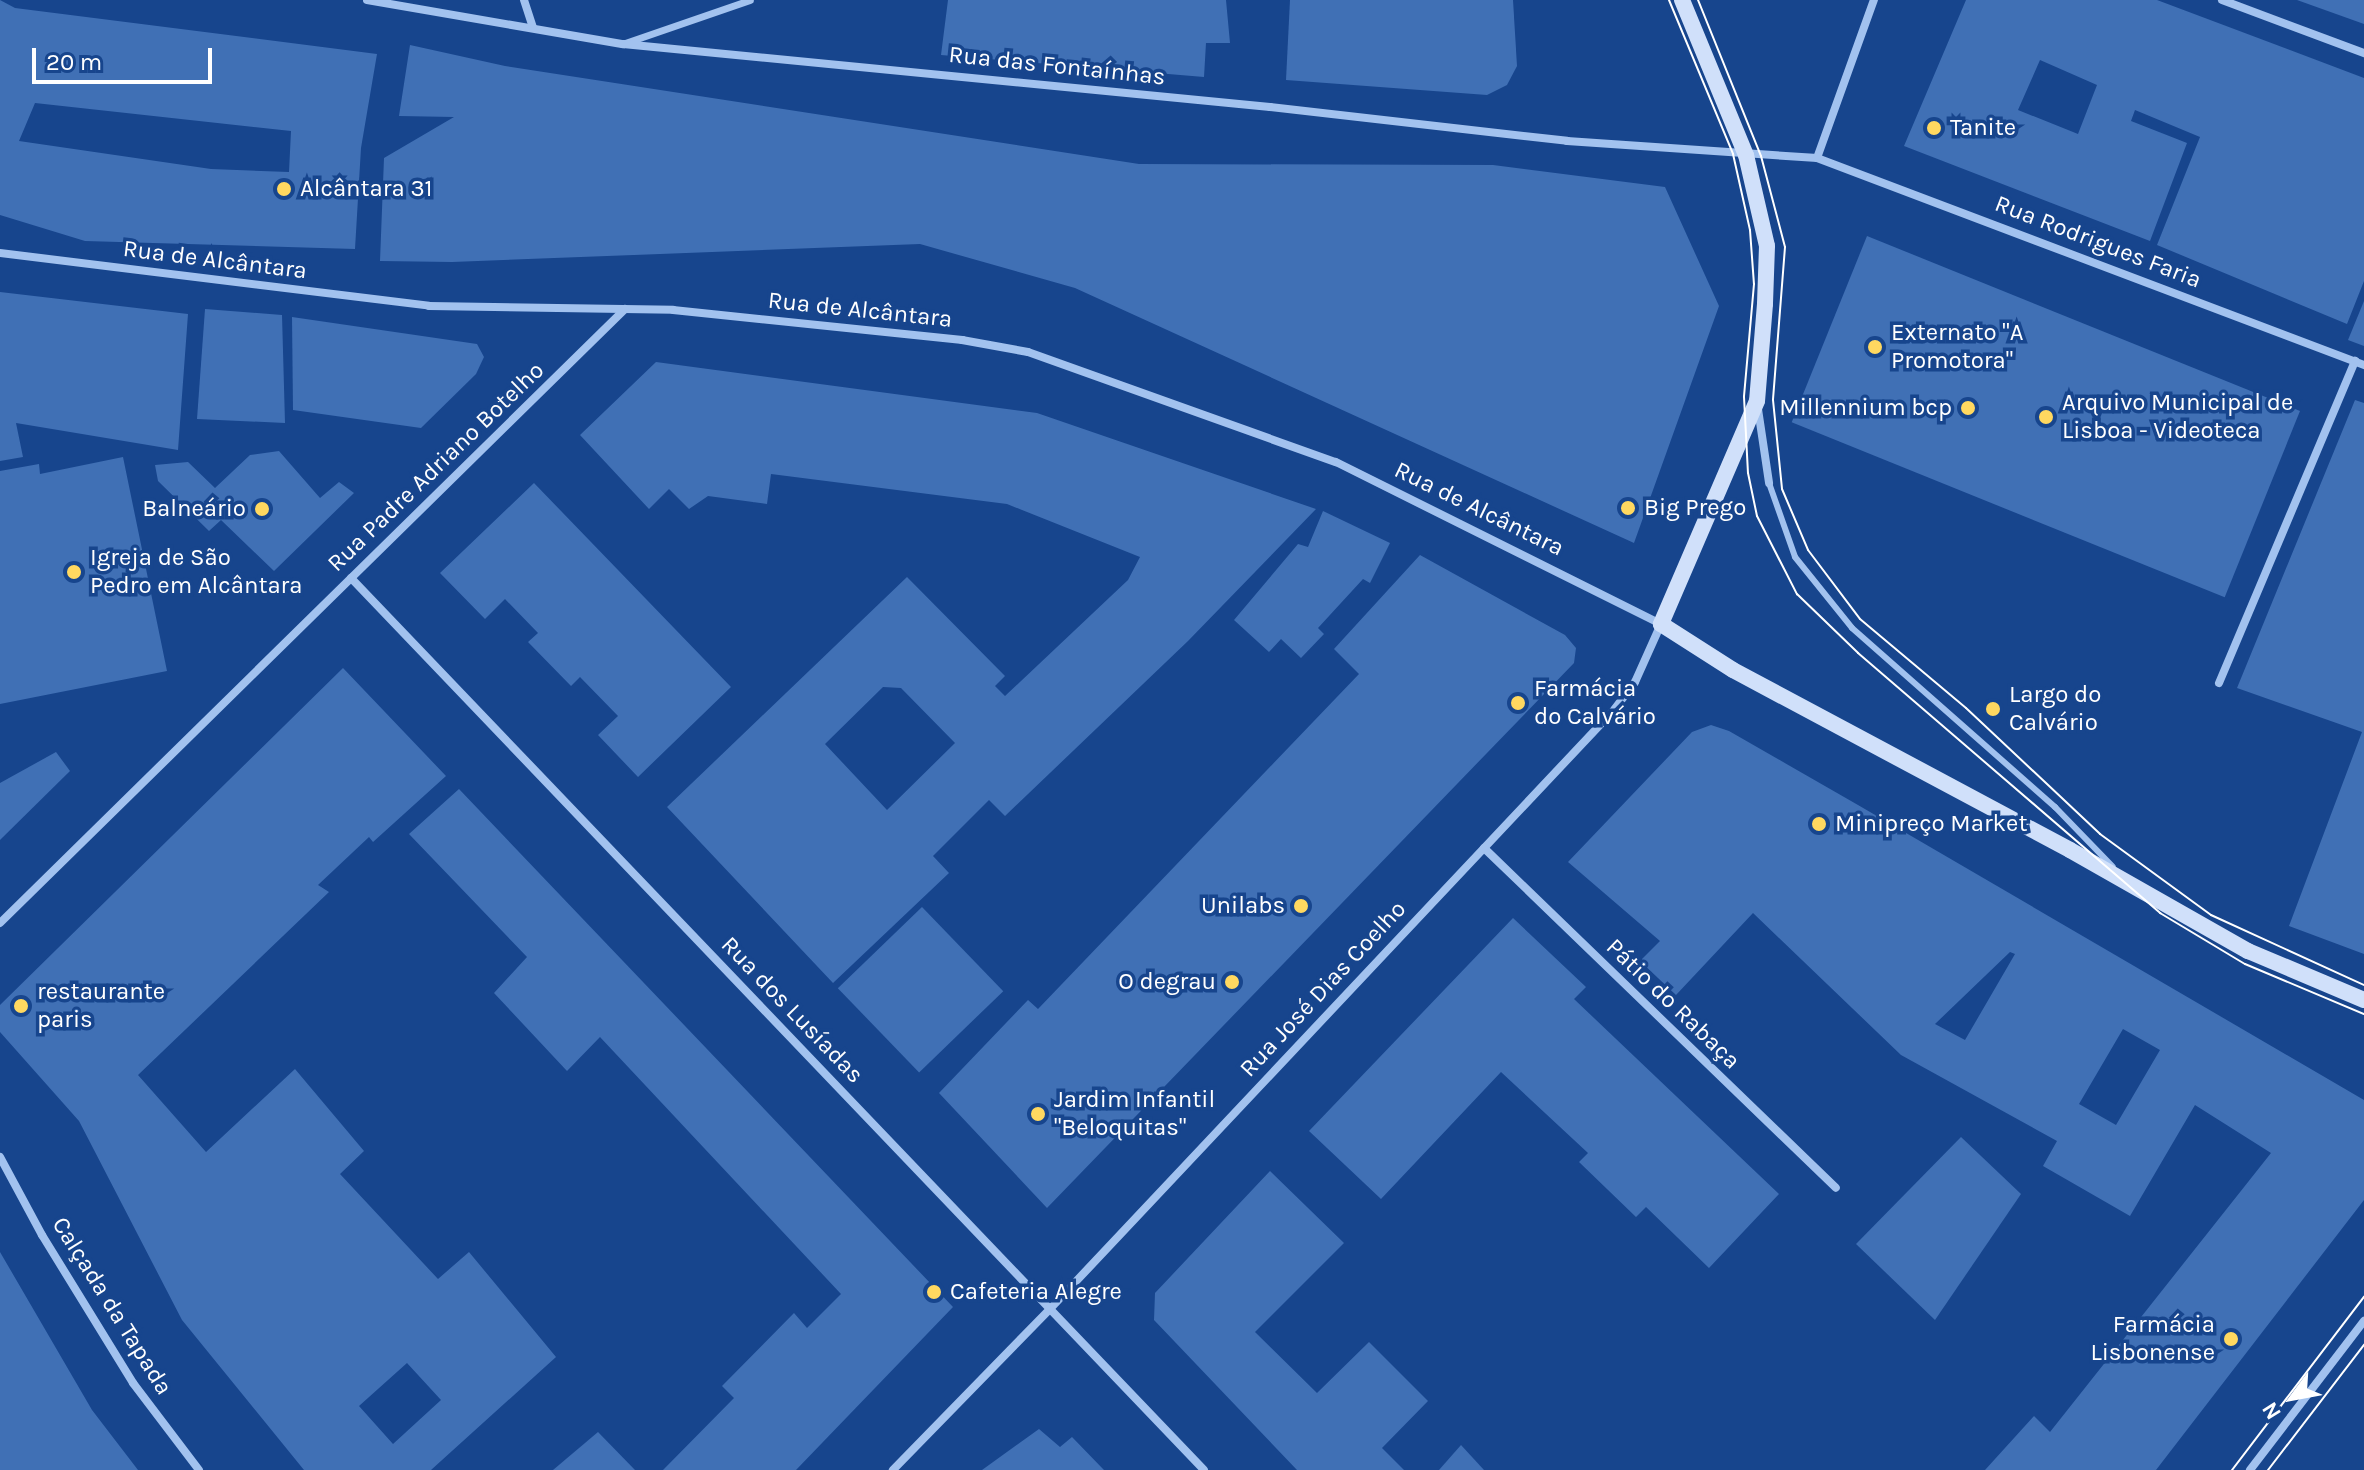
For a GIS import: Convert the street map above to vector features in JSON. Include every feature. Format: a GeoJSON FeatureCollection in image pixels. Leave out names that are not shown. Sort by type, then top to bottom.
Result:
{"type":"FeatureCollection","features":[{"type":"Feature","properties":{"kind":"main road"},"geometry":{"type":"LineString","coordinates":[[1682,0],[1746,155],[1767,246],[1757,401],[1661,624],[1733,670],[2248,951],[2364,1000]]}},
{"type":"Feature","properties":{"kind":"street","name":"Rua das Fontaínhas"},"geometry":{"type":"LineString","coordinates":[[367,0],[623,44],[1270,107],[1567,141],[1817,158]]}},
{"type":"Feature","properties":{"kind":"street"},"geometry":{"type":"LineString","coordinates":[[524,0],[533,28]]}},
{"type":"Feature","properties":{"kind":"street"},"geometry":{"type":"LineString","coordinates":[[623,44],[750,0]]}},
{"type":"Feature","properties":{"kind":"street"},"geometry":{"type":"LineString","coordinates":[[1817,158],[1874,0]]}},
{"type":"Feature","properties":{"kind":"street"},"geometry":{"type":"LineString","coordinates":[[2222,0],[2364,53]]}},
{"type":"Feature","properties":{"kind":"street","name":"Rua Rodrigues Faria"},"geometry":{"type":"LineString","coordinates":[[1817,158],[2359,363]]}},
{"type":"Feature","properties":{"kind":"street","name":"Rua de Alcântara"},"geometry":{"type":"LineString","coordinates":[[0,253],[429,306],[673,310],[962,340],[1028,352],[1336,462],[1661,624]]}},
{"type":"Feature","properties":{"kind":"street","name":"Rua Padre Adriano Botelho"},"geometry":{"type":"LineString","coordinates":[[0,923],[625,309]]}},
{"type":"Feature","properties":{"kind":"street"},"geometry":{"type":"LineString","coordinates":[[2219,683],[2359,363]]}},
{"type":"Feature","properties":{"kind":"street"},"geometry":{"type":"LineString","coordinates":[[1757,401],[1769,483]]}},
{"type":"Feature","properties":{"kind":"street","name":"Rua dos Lusíadas"},"geometry":{"type":"LineString","coordinates":[[351,578],[1204,1470]]}},
{"type":"Feature","properties":{"kind":"street","name":"Rua José Dias Coelho"},"geometry":{"type":"LineString","coordinates":[[893,1470],[1050,1309],[1615,709],[1635,682],[1661,624]]}},
{"type":"Feature","properties":{"kind":"street","name":"Pátio do Rabaça"},"geometry":{"type":"LineString","coordinates":[[1484,848],[1836,1188]]}},
{"type":"Feature","properties":{"kind":"street","name":"Calçada da Tapada"},"geometry":{"type":"LineString","coordinates":[[0,1157],[42,1235],[133,1383],[199,1470]]}},
{"type":"Feature","properties":{"kind":"street"},"geometry":{"type":"LineString","coordinates":[[2250,1470],[2364,1321]]}},
{"type":"Feature","properties":{"kind":"lane"},"geometry":{"type":"LineString","coordinates":[[1769,483],[1795,557],[1852,628],[2055,807],[2130,884]]}},
{"type":"Feature","properties":{"kind":"building"},"geometry":{"type":"Polygon","coordinates":[[[0,0],[15,8],[377,54],[361,148],[355,249],[85,241],[0,215],[0,0]],[[35,103],[19,141],[211,169],[289,172],[291,131],[35,103]]]}},
{"type":"Feature","properties":{"kind":"building"},"geometry":{"type":"Polygon","coordinates":[[[948,0],[1226,0],[1230,43],[1206,43],[1204,77],[941,55],[948,0]]]}},
{"type":"Feature","properties":{"kind":"building"},"geometry":{"type":"Polygon","coordinates":[[[1290,0],[1513,0],[1517,66],[1507,85],[1487,95],[1286,80],[1290,0]]]}},
{"type":"Feature","properties":{"kind":"building"},"geometry":{"type":"Polygon","coordinates":[[[1966,0],[2157,0],[2364,78],[2364,281],[2347,324],[2157,245],[2200,137],[2135,110],[2131,121],[2187,143],[2150,241],[1904,146],[1966,0]],[[2040,60],[2018,110],[2078,134],[2097,85],[2040,60]]]}},
{"type":"Feature","properties":{"kind":"building"},"geometry":{"type":"Polygon","coordinates":[[[2297,0],[2364,0],[2364,24],[2297,0]]]}},
{"type":"Feature","properties":{"kind":"building"},"geometry":{"type":"Polygon","coordinates":[[[410,45],[505,66],[1139,164],[1493,165],[1665,187],[1719,306],[1634,543],[1075,288],[920,244],[452,262],[380,261],[384,158],[454,117],[399,116],[410,45]]]}},
{"type":"Feature","properties":{"kind":"building","name":"Arquivo Municipal de Lisboa - Videoteca"},"geometry":{"type":"Polygon","coordinates":[[[1867,236],[2300,411],[2225,597],[1792,422],[1867,236]]]}},
{"type":"Feature","properties":{"kind":"building"},"geometry":{"type":"Polygon","coordinates":[[[0,292],[188,314],[178,450],[16,423],[23,457],[0,461],[0,292]]]}},
{"type":"Feature","properties":{"kind":"building"},"geometry":{"type":"Polygon","coordinates":[[[2364,301],[2364,346],[2348,340],[2364,301]]]}},
{"type":"Feature","properties":{"kind":"building"},"geometry":{"type":"Polygon","coordinates":[[[205,309],[282,315],[285,423],[197,419],[205,309]]]}},
{"type":"Feature","properties":{"kind":"building"},"geometry":{"type":"Polygon","coordinates":[[[292,317],[477,344],[484,357],[476,374],[421,428],[293,410],[292,317]]]}},
{"type":"Feature","properties":{"kind":"building"},"geometry":{"type":"Polygon","coordinates":[[[656,362],[1037,413],[1316,509],[1188,641],[1005,816],[989,800],[933,856],[949,873],[833,983],[667,807],[907,577],[1005,676],[995,686],[1005,696],[1128,580],[1140,557],[1007,504],[771,474],[767,504],[708,496],[689,509],[669,489],[649,509],[580,435],[656,362]],[[883,687],[825,744],[887,810],[955,743],[901,688],[883,687]]]}},
{"type":"Feature","properties":{"kind":"building"},"geometry":{"type":"Polygon","coordinates":[[[2355,400],[2364,403],[2364,954],[2289,926],[2362,732],[2237,688],[2355,400]]]}},
{"type":"Feature","properties":{"kind":"building","name":"Balneário"},"geometry":{"type":"Polygon","coordinates":[[[279,451],[320,498],[339,482],[354,493],[274,571],[221,520],[209,531],[158,481],[155,465],[188,462],[215,488],[250,455],[279,451]]]}},
{"type":"Feature","properties":{"kind":"building","name":"Igreja de São Pedro em Alcântara"},"geometry":{"type":"Polygon","coordinates":[[[123,457],[167,671],[0,704],[0,471],[39,464],[40,474],[123,457]]]}},
{"type":"Feature","properties":{"kind":"building"},"geometry":{"type":"Polygon","coordinates":[[[534,483],[731,687],[638,777],[598,735],[618,716],[580,677],[571,686],[528,642],[538,633],[505,599],[485,619],[440,573],[534,483]]]}},
{"type":"Feature","properties":{"kind":"building"},"geometry":{"type":"Polygon","coordinates":[[[1323,511],[1390,543],[1370,583],[1363,579],[1318,628],[1324,634],[1301,658],[1281,639],[1269,652],[1234,620],[1298,544],[1308,547],[1323,511]]]}},
{"type":"Feature","properties":{"kind":"building"},"geometry":{"type":"Polygon","coordinates":[[[1420,555],[1565,635],[1576,648],[1574,663],[1047,1208],[939,1093],[1028,1000],[1038,1009],[1359,674],[1334,649],[1420,555]]]}},
{"type":"Feature","properties":{"kind":"building"},"geometry":{"type":"Polygon","coordinates":[[[343,668],[446,776],[373,842],[369,837],[318,885],[329,892],[138,1075],[206,1152],[295,1069],[364,1151],[340,1174],[438,1279],[469,1252],[556,1357],[431,1470],[304,1470],[182,1320],[79,1121],[0,1032],[0,1005],[343,668]],[[407,1363],[359,1406],[393,1444],[441,1400],[407,1363]]]}},
{"type":"Feature","properties":{"kind":"building"},"geometry":{"type":"Polygon","coordinates":[[[1711,725],[1729,731],[2364,1100],[2364,1200],[2156,1470],[1985,1470],[2034,1416],[2050,1432],[2271,1153],[2195,1105],[2130,1216],[2043,1166],[2057,1141],[1901,1055],[1753,913],[1676,995],[1640,961],[1660,941],[1568,862],[1692,732],[1711,725]],[[2010,952],[1935,1024],[1965,1040],[2015,954],[2010,952]],[[2123,1029],[2079,1104],[2116,1125],[2160,1050],[2123,1029]]]}},
{"type":"Feature","properties":{"kind":"building"},"geometry":{"type":"Polygon","coordinates":[[[56,752],[70,771],[0,840],[0,783],[56,752]]]}},
{"type":"Feature","properties":{"kind":"building"},"geometry":{"type":"Polygon","coordinates":[[[459,789],[953,1307],[796,1470],[663,1470],[734,1398],[722,1386],[794,1313],[807,1328],[841,1294],[600,1037],[567,1071],[494,993],[527,957],[409,834],[459,789]]]}},
{"type":"Feature","properties":{"kind":"building"},"geometry":{"type":"Polygon","coordinates":[[[922,907],[1003,991],[919,1072],[838,988],[922,907]]]}},
{"type":"Feature","properties":{"kind":"building"},"geometry":{"type":"Polygon","coordinates":[[[1513,918],[1586,987],[1574,999],[1779,1194],[1709,1268],[1646,1207],[1636,1217],[1579,1162],[1588,1153],[1501,1072],[1381,1199],[1309,1131],[1513,918]]]}},
{"type":"Feature","properties":{"kind":"building"},"geometry":{"type":"Polygon","coordinates":[[[1961,1137],[2021,1194],[1935,1320],[1856,1244],[1961,1137]]]}},
{"type":"Feature","properties":{"kind":"building"},"geometry":{"type":"Polygon","coordinates":[[[1270,1171],[1344,1243],[1255,1332],[1317,1393],[1369,1342],[1428,1401],[1382,1448],[1404,1470],[1297,1470],[1154,1320],[1155,1293],[1270,1171]]]}},
{"type":"Feature","properties":{"kind":"building"},"geometry":{"type":"Polygon","coordinates":[[[0,1252],[92,1410],[138,1470],[0,1470],[0,1252]]]}},
{"type":"Feature","properties":{"kind":"building"},"geometry":{"type":"Polygon","coordinates":[[[1039,1429],[1060,1447],[1072,1437],[1104,1470],[982,1470],[1039,1429]]]}},
{"type":"Feature","properties":{"kind":"building"},"geometry":{"type":"Polygon","coordinates":[[[598,1432],[635,1470],[553,1470],[598,1432]]]}},
{"type":"Feature","properties":{"kind":"building"},"geometry":{"type":"Polygon","coordinates":[[[1461,1445],[1484,1470],[1439,1470],[1461,1445]]]}},
{"type":"Feature","properties":{"kind":"tram line"},"geometry":{"type":"LineString","coordinates":[[1669,0],[1733,154],[1750,230],[1754,284],[1744,397],[1748,473],[1757,516],[1797,594],[1858,653],[2160,913],[2245,964],[2364,1014]]}},
{"type":"Feature","properties":{"kind":"tram line"},"geometry":{"type":"LineString","coordinates":[[1698,0],[1761,156],[1785,247],[1773,400],[1782,489],[1808,550],[1860,619],[1966,708],[2100,834],[2211,915],[2364,985]]}},
{"type":"Feature","properties":{"kind":"tram line"},"geometry":{"type":"LineString","coordinates":[[2232,1470],[2364,1297]]}},
{"type":"Feature","properties":{"kind":"tram line"},"geometry":{"type":"LineString","coordinates":[[2268,1470],[2364,1345]]}},
{"type":"Feature","properties":{"kind":"place","name":"Tanite"},"geometry":{"type":"Point","coordinates":[1934,128]}},
{"type":"Feature","properties":{"kind":"place","name":"Alcântara 31"},"geometry":{"type":"Point","coordinates":[284,189]}},
{"type":"Feature","properties":{"kind":"place","name":"Externato \"A Promotora\""},"geometry":{"type":"Point","coordinates":[1875,347]}},
{"type":"Feature","properties":{"kind":"place","name":"Millennium bcp"},"geometry":{"type":"Point","coordinates":[1968,408]}},
{"type":"Feature","properties":{"kind":"place","name":"Arquivo Municipal de Lisboa - Videoteca"},"geometry":{"type":"Point","coordinates":[2046,417]}},
{"type":"Feature","properties":{"kind":"place","name":"Big Prego"},"geometry":{"type":"Point","coordinates":[1628,508]}},
{"type":"Feature","properties":{"kind":"place","name":"Balneário"},"geometry":{"type":"Point","coordinates":[262,509]}},
{"type":"Feature","properties":{"kind":"place","name":"Igreja de São Pedro em Alcântara"},"geometry":{"type":"Point","coordinates":[74,572]}},
{"type":"Feature","properties":{"kind":"place","name":"Farmácia do Calvário"},"geometry":{"type":"Point","coordinates":[1518,703]}},
{"type":"Feature","properties":{"kind":"place","name":"Largo do Calvário"},"geometry":{"type":"Point","coordinates":[1993,709]}},
{"type":"Feature","properties":{"kind":"place","name":"Minipreço Market"},"geometry":{"type":"Point","coordinates":[1819,824]}},
{"type":"Feature","properties":{"kind":"place","name":"Unilabs"},"geometry":{"type":"Point","coordinates":[1301,906]}},
{"type":"Feature","properties":{"kind":"place","name":"O degrau"},"geometry":{"type":"Point","coordinates":[1232,982]}},
{"type":"Feature","properties":{"kind":"place","name":"restaurante paris"},"geometry":{"type":"Point","coordinates":[21,1006]}},
{"type":"Feature","properties":{"kind":"place","name":"Jardim Infantil \"Beloquitas\""},"geometry":{"type":"Point","coordinates":[1038,1114]}},
{"type":"Feature","properties":{"kind":"place","name":"Cafeteria Alegre"},"geometry":{"type":"Point","coordinates":[934,1292]}},
{"type":"Feature","properties":{"kind":"place","name":"Farmácia Lisbonense"},"geometry":{"type":"Point","coordinates":[2231,1339]}}]}
